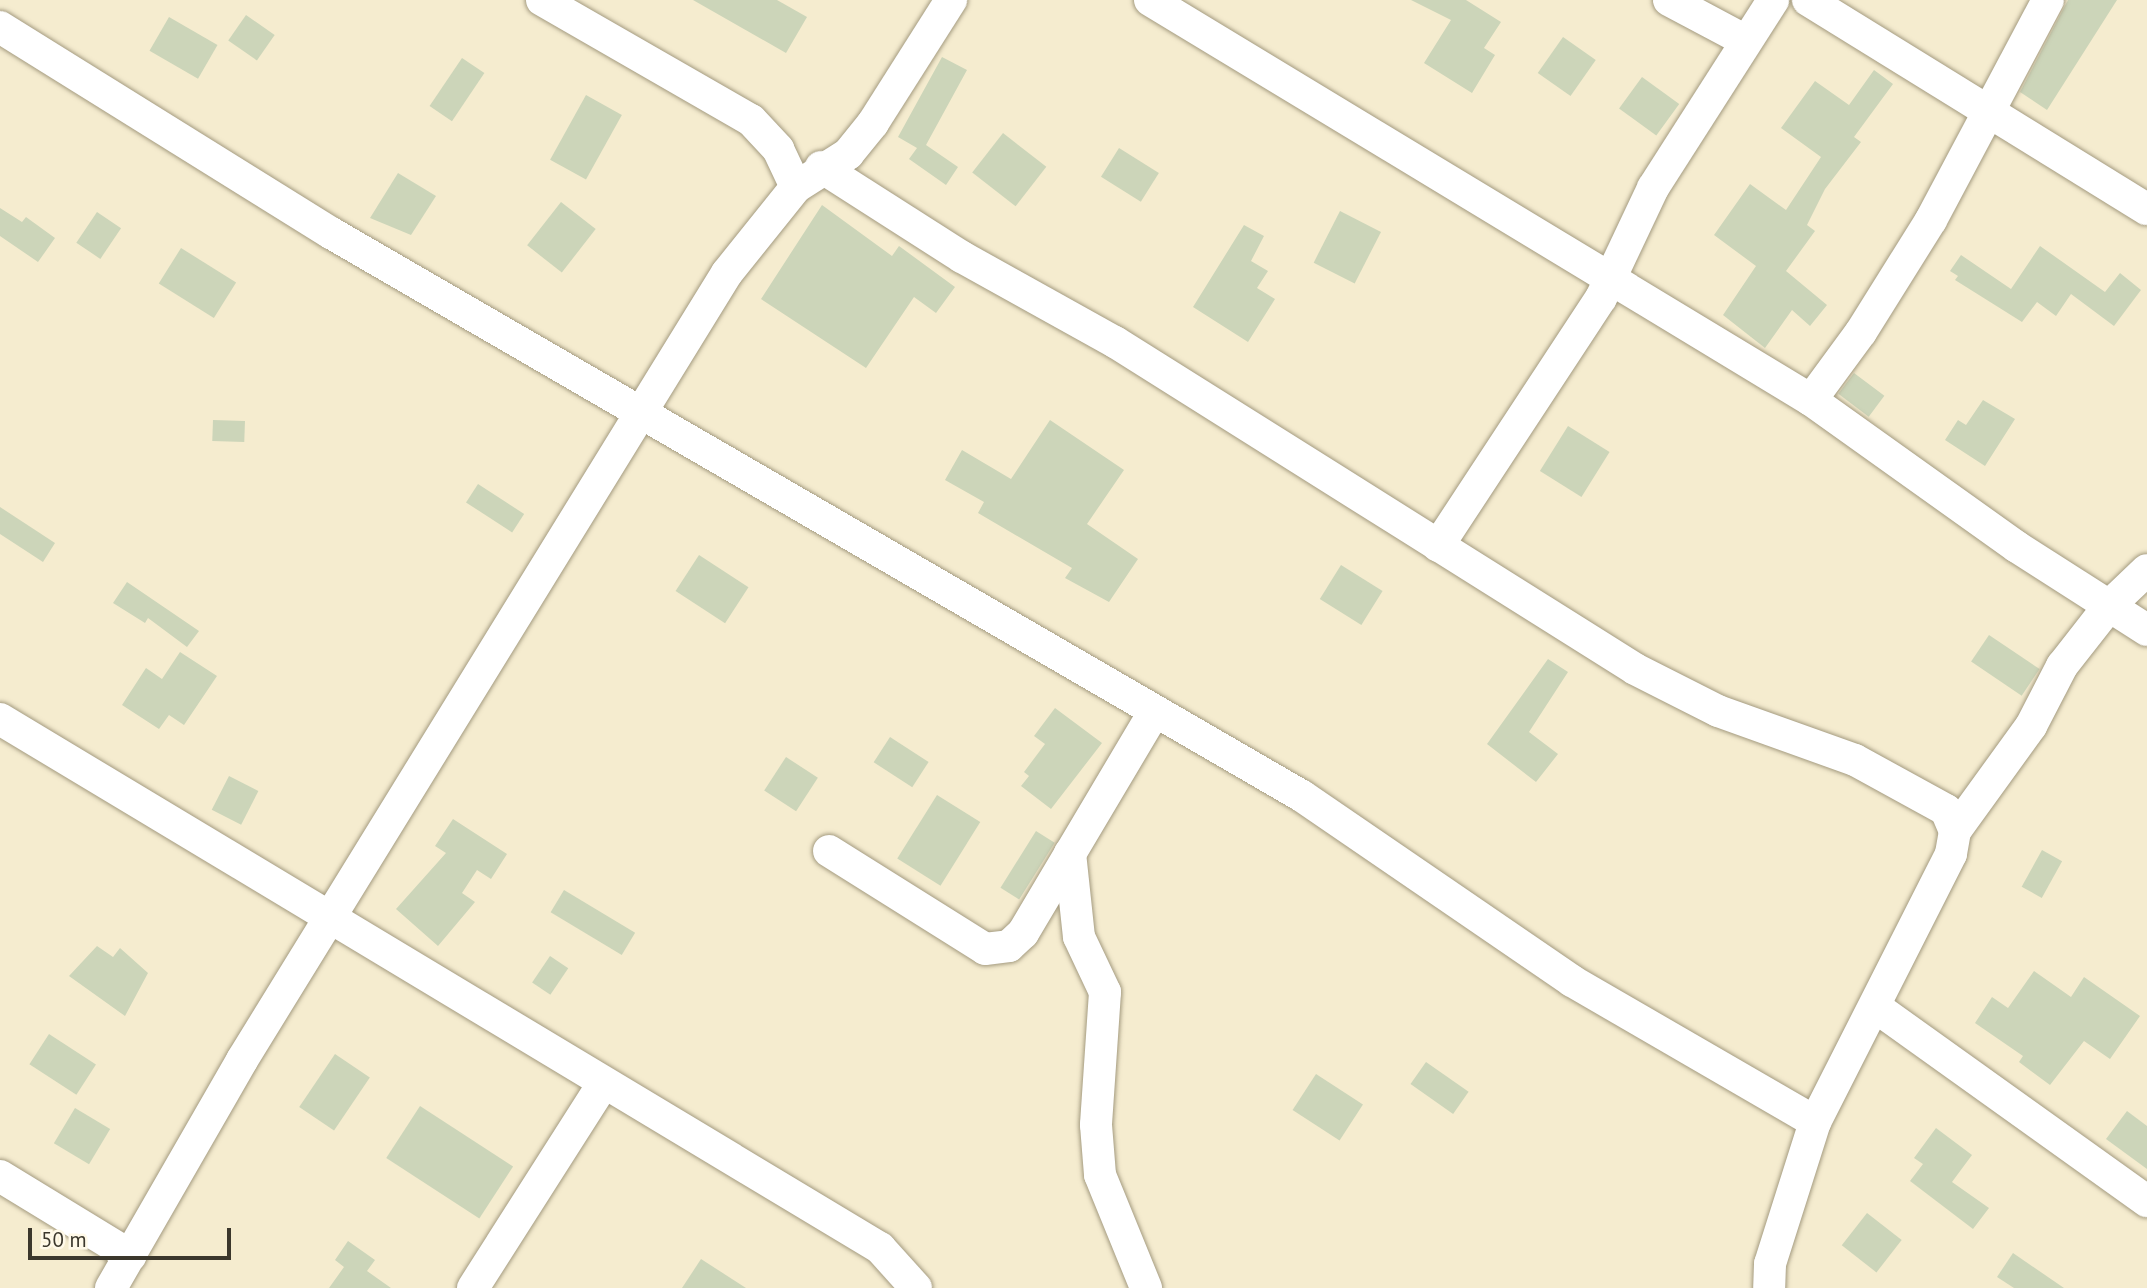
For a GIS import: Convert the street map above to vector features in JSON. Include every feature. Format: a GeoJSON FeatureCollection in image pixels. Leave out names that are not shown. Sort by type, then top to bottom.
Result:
{"type":"FeatureCollection","features":[{"type":"Feature","properties":{"kind":"street"},"geometry":{"type":"LineString","coordinates":[[542,0],[751,120],[778,149],[796,187]]}},
{"type":"Feature","properties":{"kind":"street"},"geometry":{"type":"LineString","coordinates":[[111,1288],[242,1060],[727,273],[796,187],[821,167],[848,154],[873,123],[951,0]]}},
{"type":"Feature","properties":{"kind":"street"},"geometry":{"type":"LineString","coordinates":[[1150,0],[1611,276],[1811,400],[2017,547],[2147,630]]}},
{"type":"Feature","properties":{"kind":"street"},"geometry":{"type":"LineString","coordinates":[[1669,0],[1746,41]]}},
{"type":"Feature","properties":{"kind":"street"},"geometry":{"type":"LineString","coordinates":[[1438,546],[1611,276],[1653,188],[1773,0]]}},
{"type":"Feature","properties":{"kind":"street"},"geometry":{"type":"LineString","coordinates":[[1808,0],[1987,113],[2147,209]]}},
{"type":"Feature","properties":{"kind":"street"},"geometry":{"type":"LineString","coordinates":[[1811,400],[1861,332],[1921,237],[2048,0]]}},
{"type":"Feature","properties":{"kind":"street"},"geometry":{"type":"LineString","coordinates":[[0,27],[331,233],[642,409],[1154,712],[1302,796],[1573,981],[1815,1122]]}},
{"type":"Feature","properties":{"kind":"street"},"geometry":{"type":"LineString","coordinates":[[821,167],[962,257],[1115,341],[1635,669],[1694,699],[1855,760],[1927,796],[1946,810],[1955,831]]}},
{"type":"Feature","properties":{"kind":"street"},"geometry":{"type":"LineString","coordinates":[[1763,1285],[1815,1122],[1840,1067],[1877,1008],[1951,855],[1955,831],[2031,726],[2062,666],[2109,606],[2147,570]]}},
{"type":"Feature","properties":{"kind":"street"},"geometry":{"type":"LineString","coordinates":[[829,851],[985,949],[1009,946],[1023,933],[1154,712]]}},
{"type":"Feature","properties":{"kind":"street"},"geometry":{"type":"LineString","coordinates":[[0,719],[329,920],[880,1248],[916,1288]]}},
{"type":"Feature","properties":{"kind":"street"},"geometry":{"type":"LineString","coordinates":[[1070,853],[1079,937],[1105,992],[1096,1125],[1100,1175],[1146,1288]]}},
{"type":"Feature","properties":{"kind":"street"},"geometry":{"type":"LineString","coordinates":[[1877,1008],[2147,1201]]}},
{"type":"Feature","properties":{"kind":"street"},"geometry":{"type":"LineString","coordinates":[[473,1288],[603,1084]]}},
{"type":"Feature","properties":{"kind":"street"},"geometry":{"type":"LineString","coordinates":[[0,1176],[131,1256]]}},
{"type":"Feature","properties":{"kind":"building"},"geometry":{"type":"Polygon","coordinates":[[[693,0],[777,0],[807,17],[786,53],[693,0]]]}},
{"type":"Feature","properties":{"kind":"building"},"geometry":{"type":"Polygon","coordinates":[[[1411,0],[1466,0],[1501,22],[1484,48],[1495,55],[1472,93],[1424,63],[1451,20],[1411,0]]]}},
{"type":"Feature","properties":{"kind":"building"},"geometry":{"type":"Polygon","coordinates":[[[2068,0],[2117,0],[2047,110],[2020,92],[2068,0]]]}},
{"type":"Feature","properties":{"kind":"building"},"geometry":{"type":"Polygon","coordinates":[[[246,15],[275,35],[257,60],[228,40],[246,15]]]}},
{"type":"Feature","properties":{"kind":"building"},"geometry":{"type":"Polygon","coordinates":[[[169,17],[217,45],[198,79],[150,51],[169,17]]]}},
{"type":"Feature","properties":{"kind":"building"},"geometry":{"type":"Polygon","coordinates":[[[1563,37],[1596,60],[1571,96],[1538,73],[1563,37]]]}},
{"type":"Feature","properties":{"kind":"building"},"geometry":{"type":"Polygon","coordinates":[[[942,57],[967,70],[926,145],[958,167],[946,185],[909,159],[917,148],[898,137],[942,57]]]}},
{"type":"Feature","properties":{"kind":"building"},"geometry":{"type":"Polygon","coordinates":[[[462,58],[484,73],[452,121],[430,106],[462,58]]]}},
{"type":"Feature","properties":{"kind":"building"},"geometry":{"type":"Polygon","coordinates":[[[1874,70],[1893,84],[1854,137],[1861,142],[1825,189],[1807,225],[1815,231],[1786,271],[1827,305],[1810,326],[1792,310],[1765,348],[1723,315],[1756,266],[1714,235],[1750,184],[1786,210],[1821,157],[1781,128],[1815,81],[1849,105],[1874,70]]]}},
{"type":"Feature","properties":{"kind":"building"},"geometry":{"type":"Polygon","coordinates":[[[1642,77],[1679,104],[1656,136],[1619,109],[1642,77]]]}},
{"type":"Feature","properties":{"kind":"building"},"geometry":{"type":"Polygon","coordinates":[[[586,95],[622,115],[586,180],[550,160],[586,95]]]}},
{"type":"Feature","properties":{"kind":"building"},"geometry":{"type":"Polygon","coordinates":[[[1003,133],[1046,167],[1016,206],[972,172],[1003,133]]]}},
{"type":"Feature","properties":{"kind":"building"},"geometry":{"type":"Polygon","coordinates":[[[1119,148],[1159,173],[1141,202],[1101,177],[1119,148]]]}},
{"type":"Feature","properties":{"kind":"building"},"geometry":{"type":"Polygon","coordinates":[[[398,173],[436,196],[411,235],[370,218],[398,173]]]}},
{"type":"Feature","properties":{"kind":"building"},"geometry":{"type":"Polygon","coordinates":[[[561,202],[596,229],[562,272],[527,245],[561,202]]]}},
{"type":"Feature","properties":{"kind":"building"},"geometry":{"type":"Polygon","coordinates":[[[822,205],[892,256],[899,246],[955,287],[936,313],[914,297],[866,368],[761,299],[822,205]]]}},
{"type":"Feature","properties":{"kind":"building"},"geometry":{"type":"Polygon","coordinates":[[[0,208],[22,222],[26,217],[55,238],[38,262],[0,236],[0,208]]]}},
{"type":"Feature","properties":{"kind":"building"},"geometry":{"type":"Polygon","coordinates":[[[1340,211],[1381,232],[1355,284],[1314,263],[1340,211]]]}},
{"type":"Feature","properties":{"kind":"building"},"geometry":{"type":"Polygon","coordinates":[[[97,212],[121,228],[100,259],[76,243],[97,212]]]}},
{"type":"Feature","properties":{"kind":"building"},"geometry":{"type":"Polygon","coordinates":[[[1244,225],[1264,236],[1251,261],[1268,271],[1257,288],[1275,299],[1248,342],[1193,307],[1244,225]]]}},
{"type":"Feature","properties":{"kind":"building"},"geometry":{"type":"Polygon","coordinates":[[[2040,246],[2105,292],[2120,273],[2141,290],[2114,326],[2071,294],[2056,316],[2037,302],[2022,322],[1955,280],[1958,276],[1950,271],[1961,255],[2011,289],[2040,246]]]}},
{"type":"Feature","properties":{"kind":"building"},"geometry":{"type":"Polygon","coordinates":[[[181,248],[236,282],[214,318],[159,284],[181,248]]]}},
{"type":"Feature","properties":{"kind":"building"},"geometry":{"type":"Polygon","coordinates":[[[1854,373],[1884,396],[1869,417],[1838,394],[1854,373]]]}},
{"type":"Feature","properties":{"kind":"building"},"geometry":{"type":"Polygon","coordinates":[[[1983,400],[2015,419],[1985,466],[1945,440],[1958,420],[1966,425],[1983,400]]]}},
{"type":"Feature","properties":{"kind":"building"},"geometry":{"type":"Polygon","coordinates":[[[213,420],[245,421],[244,442],[212,441],[213,420]]]}},
{"type":"Feature","properties":{"kind":"building"},"geometry":{"type":"Polygon","coordinates":[[[1050,420],[1124,470],[1087,524],[1138,559],[1109,602],[1065,578],[1072,568],[978,513],[984,502],[945,480],[962,450],[1011,479],[1050,420]]]}},
{"type":"Feature","properties":{"kind":"building"},"geometry":{"type":"Polygon","coordinates":[[[1568,426],[1610,452],[1581,497],[1540,471],[1568,426]]]}},
{"type":"Feature","properties":{"kind":"building"},"geometry":{"type":"Polygon","coordinates":[[[478,484],[524,514],[512,532],[466,502],[478,484]]]}},
{"type":"Feature","properties":{"kind":"building"},"geometry":{"type":"Polygon","coordinates":[[[0,507],[55,543],[43,562],[0,534],[0,507]]]}},
{"type":"Feature","properties":{"kind":"building"},"geometry":{"type":"Polygon","coordinates":[[[699,555],[748,587],[725,623],[676,591],[699,555]]]}},
{"type":"Feature","properties":{"kind":"building"},"geometry":{"type":"Polygon","coordinates":[[[1341,565],[1383,591],[1361,625],[1320,599],[1341,565]]]}},
{"type":"Feature","properties":{"kind":"building"},"geometry":{"type":"Polygon","coordinates":[[[127,582],[199,631],[187,647],[148,618],[145,623],[113,603],[127,582]]]}},
{"type":"Feature","properties":{"kind":"building"},"geometry":{"type":"Polygon","coordinates":[[[1989,635],[2040,669],[2022,696],[1971,662],[1989,635]]]}},
{"type":"Feature","properties":{"kind":"building"},"geometry":{"type":"Polygon","coordinates":[[[180,652],[217,676],[184,725],[169,715],[159,729],[122,705],[146,668],[162,679],[180,652]]]}},
{"type":"Feature","properties":{"kind":"building"},"geometry":{"type":"Polygon","coordinates":[[[1548,659],[1568,672],[1529,732],[1558,754],[1536,782],[1487,744],[1548,659]]]}},
{"type":"Feature","properties":{"kind":"building"},"geometry":{"type":"Polygon","coordinates":[[[1055,708],[1102,743],[1051,809],[1021,786],[1029,776],[1024,772],[1045,744],[1034,736],[1055,708]]]}},
{"type":"Feature","properties":{"kind":"building"},"geometry":{"type":"Polygon","coordinates":[[[890,737],[929,762],[912,787],[874,762],[890,737]]]}},
{"type":"Feature","properties":{"kind":"building"},"geometry":{"type":"Polygon","coordinates":[[[786,757],[818,778],[796,811],[764,791],[786,757]]]}},
{"type":"Feature","properties":{"kind":"building"},"geometry":{"type":"Polygon","coordinates":[[[229,776],[258,791],[241,825],[212,810],[229,776]]]}},
{"type":"Feature","properties":{"kind":"building"},"geometry":{"type":"Polygon","coordinates":[[[937,795],[980,822],[941,886],[897,859],[937,795]]]}},
{"type":"Feature","properties":{"kind":"building"},"geometry":{"type":"Polygon","coordinates":[[[453,819],[507,854],[491,879],[477,870],[462,893],[475,902],[438,946],[396,909],[446,853],[435,846],[453,819]]]}},
{"type":"Feature","properties":{"kind":"building"},"geometry":{"type":"Polygon","coordinates":[[[1036,831],[1055,843],[1019,899],[1000,888],[1036,831]]]}},
{"type":"Feature","properties":{"kind":"building"},"geometry":{"type":"Polygon","coordinates":[[[2042,850],[2062,861],[2042,898],[2022,887],[2042,850]]]}},
{"type":"Feature","properties":{"kind":"building"},"geometry":{"type":"Polygon","coordinates":[[[564,890],[635,933],[622,955],[551,912],[564,890]]]}},
{"type":"Feature","properties":{"kind":"building"},"geometry":{"type":"Polygon","coordinates":[[[97,946],[113,957],[120,948],[148,973],[125,1016],[69,976],[97,946]]]}},
{"type":"Feature","properties":{"kind":"building"},"geometry":{"type":"Polygon","coordinates":[[[550,956],[568,968],[550,995],[532,983],[550,956]]]}},
{"type":"Feature","properties":{"kind":"building"},"geometry":{"type":"Polygon","coordinates":[[[2034,971],[2071,997],[2084,977],[2140,1016],[2110,1059],[2084,1041],[2050,1085],[2019,1062],[2023,1056],[1975,1023],[1992,997],[2008,1008],[2034,971]]]}},
{"type":"Feature","properties":{"kind":"building"},"geometry":{"type":"Polygon","coordinates":[[[49,1034],[96,1064],[76,1095],[29,1064],[49,1034]]]}},
{"type":"Feature","properties":{"kind":"building"},"geometry":{"type":"Polygon","coordinates":[[[335,1054],[370,1077],[334,1131],[299,1107],[335,1054]]]}},
{"type":"Feature","properties":{"kind":"building"},"geometry":{"type":"Polygon","coordinates":[[[1426,1062],[1469,1092],[1453,1114],[1411,1084],[1426,1062]]]}},
{"type":"Feature","properties":{"kind":"building"},"geometry":{"type":"Polygon","coordinates":[[[1316,1074],[1363,1104],[1340,1141],[1293,1110],[1316,1074]]]}},
{"type":"Feature","properties":{"kind":"building"},"geometry":{"type":"Polygon","coordinates":[[[420,1106],[513,1166],[479,1218],[386,1158],[420,1106]]]}},
{"type":"Feature","properties":{"kind":"building"},"geometry":{"type":"Polygon","coordinates":[[[75,1108],[110,1129],[89,1164],[54,1143],[75,1108]]]}},
{"type":"Feature","properties":{"kind":"building"},"geometry":{"type":"Polygon","coordinates":[[[2127,1111],[2147,1126],[2147,1169],[2106,1139],[2127,1111]]]}},
{"type":"Feature","properties":{"kind":"building"},"geometry":{"type":"Polygon","coordinates":[[[1936,1128],[1972,1155],[1952,1182],[1989,1208],[1973,1229],[1910,1181],[1923,1164],[1914,1158],[1936,1128]]]}},
{"type":"Feature","properties":{"kind":"building"},"geometry":{"type":"Polygon","coordinates":[[[1867,1213],[1902,1240],[1876,1272],[1842,1245],[1867,1213]]]}},
{"type":"Feature","properties":{"kind":"building"},"geometry":{"type":"Polygon","coordinates":[[[348,1241],[375,1260],[367,1271],[391,1288],[329,1288],[344,1267],[335,1260],[348,1241]]]}},
{"type":"Feature","properties":{"kind":"building"},"geometry":{"type":"Polygon","coordinates":[[[2013,1253],[2064,1288],[2014,1288],[1997,1277],[2013,1253]]]}},
{"type":"Feature","properties":{"kind":"building"},"geometry":{"type":"Polygon","coordinates":[[[701,1259],[746,1288],[682,1288],[701,1259]]]}}]}
